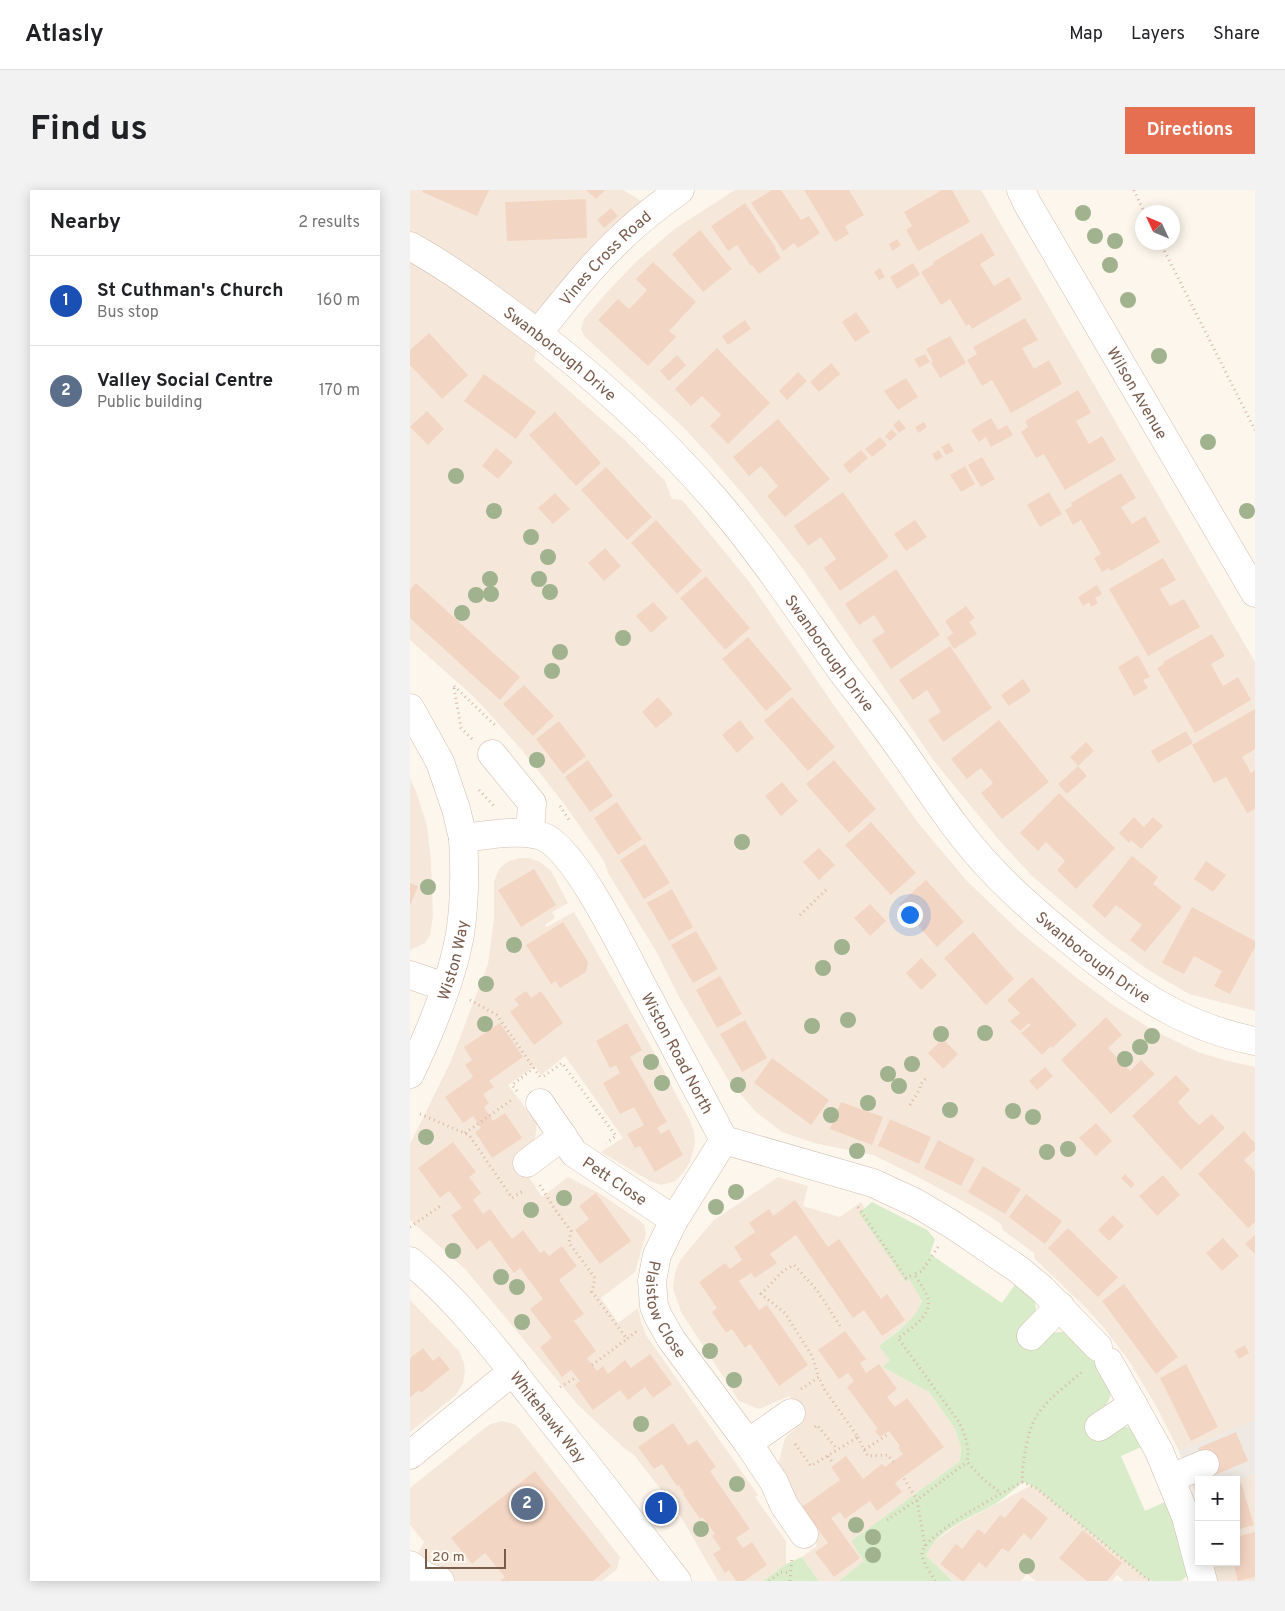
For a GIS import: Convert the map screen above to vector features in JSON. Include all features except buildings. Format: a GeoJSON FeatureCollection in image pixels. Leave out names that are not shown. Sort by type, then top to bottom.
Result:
{"type":"FeatureCollection","features":[{"type":"Feature","properties":{"kind":"street","name":"Vines Cross Road"},"geometry":{"type":"LineString","coordinates":[[538,333],[620,238],[653,209],[680,190]]}},
{"type":"Feature","properties":{"kind":"street","name":"Wilson Avenue"},"geometry":{"type":"LineString","coordinates":[[1022,190],[1027,203],[1255,594]]}},
{"type":"Feature","properties":{"kind":"street","name":"Swanborough Drive"},"geometry":{"type":"LineString","coordinates":[[410,246],[486,294],[538,333],[579,366],[657,437],[719,505],[792,600],[962,836],[991,870],[1046,922],[1143,996],[1186,1020],[1203,1027],[1255,1041]]}},
{"type":"Feature","properties":{"kind":"street"},"geometry":{"type":"LineString","coordinates":[[410,708],[440,762],[456,809],[463,838]]}},
{"type":"Feature","properties":{"kind":"street"},"geometry":{"type":"LineString","coordinates":[[492,754],[532,803],[530,833]]}},
{"type":"Feature","properties":{"kind":"street","name":"Wiston Road North"},"geometry":{"type":"LineString","coordinates":[[463,838],[530,833],[546,838],[558,847],[580,876],[609,924],[724,1140]]}},
{"type":"Feature","properties":{"kind":"street","name":"Wiston Way"},"geometry":{"type":"LineString","coordinates":[[410,1074],[445,987],[460,934],[464,895],[463,838]]}},
{"type":"Feature","properties":{"kind":"street"},"geometry":{"type":"LineString","coordinates":[[410,975],[445,987]]}},
{"type":"Feature","properties":{"kind":"street","name":"Pett Close"},"geometry":{"type":"LineString","coordinates":[[540,1103],[574,1153],[674,1220]]}},
{"type":"Feature","properties":{"kind":"street"},"geometry":{"type":"LineString","coordinates":[[532,1172],[563,1136]]}},
{"type":"Feature","properties":{"kind":"street"},"geometry":{"type":"LineString","coordinates":[[724,1140],[872,1183],[916,1203],[969,1235],[1018,1269],[1042,1289],[1104,1354],[1155,1443],[1186,1517],[1202,1581]]}},
{"type":"Feature","properties":{"kind":"street","name":"Plaistow Close"},"geometry":{"type":"LineString","coordinates":[[724,1140],[674,1220],[657,1255],[652,1295],[658,1316],[671,1339],[748,1443],[774,1482],[784,1505],[804,1534]]}},
{"type":"Feature","properties":{"kind":"street","name":"Whitehawk Way"},"geometry":{"type":"LineString","coordinates":[[410,1261],[452,1299],[513,1371],[677,1581]]}},
{"type":"Feature","properties":{"kind":"street"},"geometry":{"type":"LineString","coordinates":[[1031,1336],[1060,1306]]}},
{"type":"Feature","properties":{"kind":"street"},"geometry":{"type":"LineString","coordinates":[[410,1455],[513,1371]]}},
{"type":"Feature","properties":{"kind":"street"},"geometry":{"type":"LineString","coordinates":[[1099,1428],[1133,1404]]}},
{"type":"Feature","properties":{"kind":"street"},"geometry":{"type":"LineString","coordinates":[[748,1443],[794,1412]]}},
{"type":"Feature","properties":{"kind":"street"},"geometry":{"type":"LineString","coordinates":[[1170,1478],[1205,1464]]}},
{"type":"Feature","properties":{"kind":"street"},"geometry":{"type":"LineString","coordinates":[[410,1565],[426,1577],[440,1581]]}},
{"type":"Feature","properties":{"kind":"path"},"geometry":{"type":"LineString","coordinates":[[1134,190],[1141,205]]}},
{"type":"Feature","properties":{"kind":"path"},"geometry":{"type":"LineString","coordinates":[[1164,250],[1255,430]]}},
{"type":"Feature","properties":{"kind":"path"},"geometry":{"type":"LineString","coordinates":[[800,915],[828,888]]}},
{"type":"Feature","properties":{"kind":"path"},"geometry":{"type":"LineString","coordinates":[[445,987],[497,1015],[541,1078],[562,1063],[616,1136],[597,1150],[591,1166]]}},
{"type":"Feature","properties":{"kind":"path"},"geometry":{"type":"LineString","coordinates":[[910,1105],[920,1089],[920,1085],[928,1076]]}},
{"type":"Feature","properties":{"kind":"path"},"geometry":{"type":"LineString","coordinates":[[420,1114],[469,1135],[512,1198],[532,1172],[571,1231],[569,1243],[595,1278],[592,1292],[627,1339]]}},
{"type":"Feature","properties":{"kind":"path"},"geometry":{"type":"LineString","coordinates":[[464,1133],[489,1115]]}},
{"type":"Feature","properties":{"kind":"path"},"geometry":{"type":"LineString","coordinates":[[872,1183],[865,1204],[858,1207],[906,1278],[922,1271],[927,1264]]}},
{"type":"Feature","properties":{"kind":"path"},"geometry":{"type":"LineString","coordinates":[[410,1227],[442,1205]]}},
{"type":"Feature","properties":{"kind":"path"},"geometry":{"type":"LineString","coordinates":[[842,1329],[817,1290],[794,1265],[783,1271],[761,1294],[784,1313],[812,1356],[824,1389],[858,1437],[868,1456],[888,1455],[893,1462]]}},
{"type":"Feature","properties":{"kind":"path"},"geometry":{"type":"LineString","coordinates":[[887,1520],[917,1500],[966,1462],[968,1453],[963,1430],[898,1338],[921,1320],[927,1308],[928,1298],[914,1274]]}},
{"type":"Feature","properties":{"kind":"path"},"geometry":{"type":"LineString","coordinates":[[592,1365],[658,1316]]}},
{"type":"Feature","properties":{"kind":"path"},"geometry":{"type":"LineString","coordinates":[[1022,1482],[1024,1458],[1035,1418],[1050,1400],[1083,1371]]}},
{"type":"Feature","properties":{"kind":"path"},"geometry":{"type":"LineString","coordinates":[[558,1389],[576,1377]]}},
{"type":"Feature","properties":{"kind":"path"},"geometry":{"type":"LineString","coordinates":[[819,1377],[788,1398],[794,1412],[812,1429],[817,1426],[837,1449]]}},
{"type":"Feature","properties":{"kind":"path"},"geometry":{"type":"LineString","coordinates":[[864,1450],[886,1435]]}},
{"type":"Feature","properties":{"kind":"path"},"geometry":{"type":"LineString","coordinates":[[792,1440],[811,1466],[858,1437]]}},
{"type":"Feature","properties":{"kind":"path"},"geometry":{"type":"LineString","coordinates":[[828,1456],[833,1463]]}},
{"type":"Feature","properties":{"kind":"path"},"geometry":{"type":"LineString","coordinates":[[966,1462],[984,1480],[1001,1493]]}},
{"type":"Feature","properties":{"kind":"path"},"geometry":{"type":"LineString","coordinates":[[903,1477],[917,1500],[925,1546]]}},
{"type":"Feature","properties":{"kind":"path"},"geometry":{"type":"LineString","coordinates":[[935,1581],[923,1559],[922,1552],[925,1546],[940,1532],[1001,1493],[1022,1482]]}},
{"type":"Feature","properties":{"kind":"path"},"geometry":{"type":"LineString","coordinates":[[1022,1482],[1036,1488],[1147,1579],[1153,1581]]}},
{"type":"Feature","properties":{"kind":"path"},"geometry":{"type":"LineString","coordinates":[[769,1581],[781,1572],[790,1573]]}},
{"type":"Feature","properties":{"kind":"shaded area"},"geometry":{"type":"Polygon","coordinates":[[[410,190],[623,190],[643,202],[552,291],[534,360],[627,442],[665,481],[672,499],[682,500],[702,524],[750,583],[833,704],[919,824],[967,881],[1020,932],[1113,1005],[1151,1029],[1198,1052],[1255,1067],[1255,1581],[1211,1581],[1215,1566],[1240,1566],[1240,1476],[1195,1476],[1195,1489],[1179,1451],[1156,1406],[1131,1364],[1087,1309],[1035,1259],[1034,1253],[1003,1230],[1001,1224],[981,1211],[873,1155],[814,1143],[782,1132],[756,1112],[729,1081],[678,995],[656,951],[608,873],[604,861],[565,805],[521,749],[489,713],[473,696],[410,640],[410,190]]]}},
{"type":"Feature","properties":{"kind":"shaded area"},"geometry":{"type":"Polygon","coordinates":[[[735,190],[981,190],[1255,662],[1255,1011],[1189,994],[1147,969],[1109,941],[1032,876],[998,839],[934,761],[803,569],[747,499],[682,426],[584,336],[581,329],[584,319],[637,261],[676,228],[735,190]]]}},
{"type":"Feature","properties":{"kind":"shaded area"},"geometry":{"type":"Polygon","coordinates":[[[410,778],[427,826],[431,860],[433,916],[430,935],[425,943],[410,950],[410,778]]]}},
{"type":"Feature","properties":{"kind":"shaded area"},"geometry":{"type":"Polygon","coordinates":[[[529,858],[540,862],[551,871],[568,903],[552,912],[555,918],[545,925],[547,927],[574,912],[655,1054],[690,1121],[694,1131],[695,1143],[690,1162],[683,1173],[675,1181],[661,1185],[650,1181],[601,1152],[623,1138],[565,1056],[541,1075],[535,1066],[508,1085],[537,1123],[535,1140],[515,1156],[542,1197],[568,1177],[599,1193],[644,1225],[646,1234],[635,1272],[601,1298],[618,1323],[638,1308],[646,1335],[758,1495],[755,1497],[786,1541],[786,1564],[763,1581],[718,1581],[677,1510],[634,1455],[577,1404],[466,1270],[410,1220],[410,1144],[451,1061],[488,964],[494,919],[494,881],[500,868],[509,861],[529,858]]]}},
{"type":"Feature","properties":{"kind":"shaded area"},"geometry":{"type":"Polygon","coordinates":[[[778,1177],[808,1186],[803,1206],[840,1217],[861,1202],[906,1281],[909,1279],[922,1300],[919,1311],[911,1320],[880,1345],[890,1360],[882,1367],[929,1392],[955,1429],[961,1447],[960,1461],[851,1541],[864,1561],[839,1581],[819,1581],[802,1557],[817,1546],[783,1491],[777,1469],[785,1438],[800,1424],[788,1407],[795,1402],[789,1396],[759,1409],[739,1401],[681,1312],[673,1288],[675,1273],[680,1260],[714,1220],[778,1177]]]}},
{"type":"Feature","properties":{"kind":"shaded area"},"geometry":{"type":"Polygon","coordinates":[[[410,1300],[459,1351],[465,1371],[463,1383],[456,1395],[410,1432],[410,1300]]]}},
{"type":"Feature","properties":{"kind":"shaded area"},"geometry":{"type":"Polygon","coordinates":[[[1255,1420],[1255,1473],[1240,1479],[1240,1476],[1195,1476],[1195,1492],[1179,1451],[1255,1420]]]}},
{"type":"Feature","properties":{"kind":"shaded area"},"geometry":{"type":"Polygon","coordinates":[[[502,1421],[518,1427],[620,1557],[617,1569],[602,1581],[455,1581],[418,1553],[424,1542],[410,1525],[410,1488],[486,1427],[502,1421]]]}},
{"type":"Feature","properties":{"kind":"shaded area"},"geometry":{"type":"Polygon","coordinates":[[[1041,1480],[1168,1581],[1124,1581],[1117,1575],[1112,1581],[1036,1581],[1027,1574],[1021,1581],[954,1581],[925,1556],[928,1548],[934,1542],[957,1525],[1041,1480]]]}},
{"type":"Feature","properties":{"kind":"green space"},"geometry":{"type":"Polygon","coordinates":[[[872,1202],[927,1230],[935,1239],[930,1254],[1002,1303],[1016,1283],[1035,1300],[1036,1312],[1053,1333],[1068,1332],[1077,1337],[1101,1370],[1111,1390],[1108,1401],[1101,1410],[1123,1426],[1133,1429],[1144,1446],[1121,1456],[1145,1511],[1167,1501],[1192,1572],[1181,1581],[1153,1581],[1147,1579],[1036,1488],[1023,1482],[999,1502],[946,1532],[931,1547],[926,1556],[953,1581],[839,1581],[864,1561],[851,1541],[960,1461],[961,1447],[955,1429],[929,1392],[882,1367],[890,1360],[879,1346],[910,1320],[922,1301],[909,1279],[906,1282],[859,1213],[872,1202]]]}},
{"type":"Feature","properties":{"kind":"green space"},"geometry":{"type":"Polygon","coordinates":[[[802,1557],[819,1581],[763,1581],[786,1564],[802,1557]]]}},
{"type":"Feature","properties":{"kind":"place","name":"Valley Social Centre"},"geometry":{"type":"Point","coordinates":[527,1504]}},
{"type":"Feature","properties":{"kind":"place","name":"St Cuthman's Church"},"geometry":{"type":"Point","coordinates":[661,1508]}}]}
